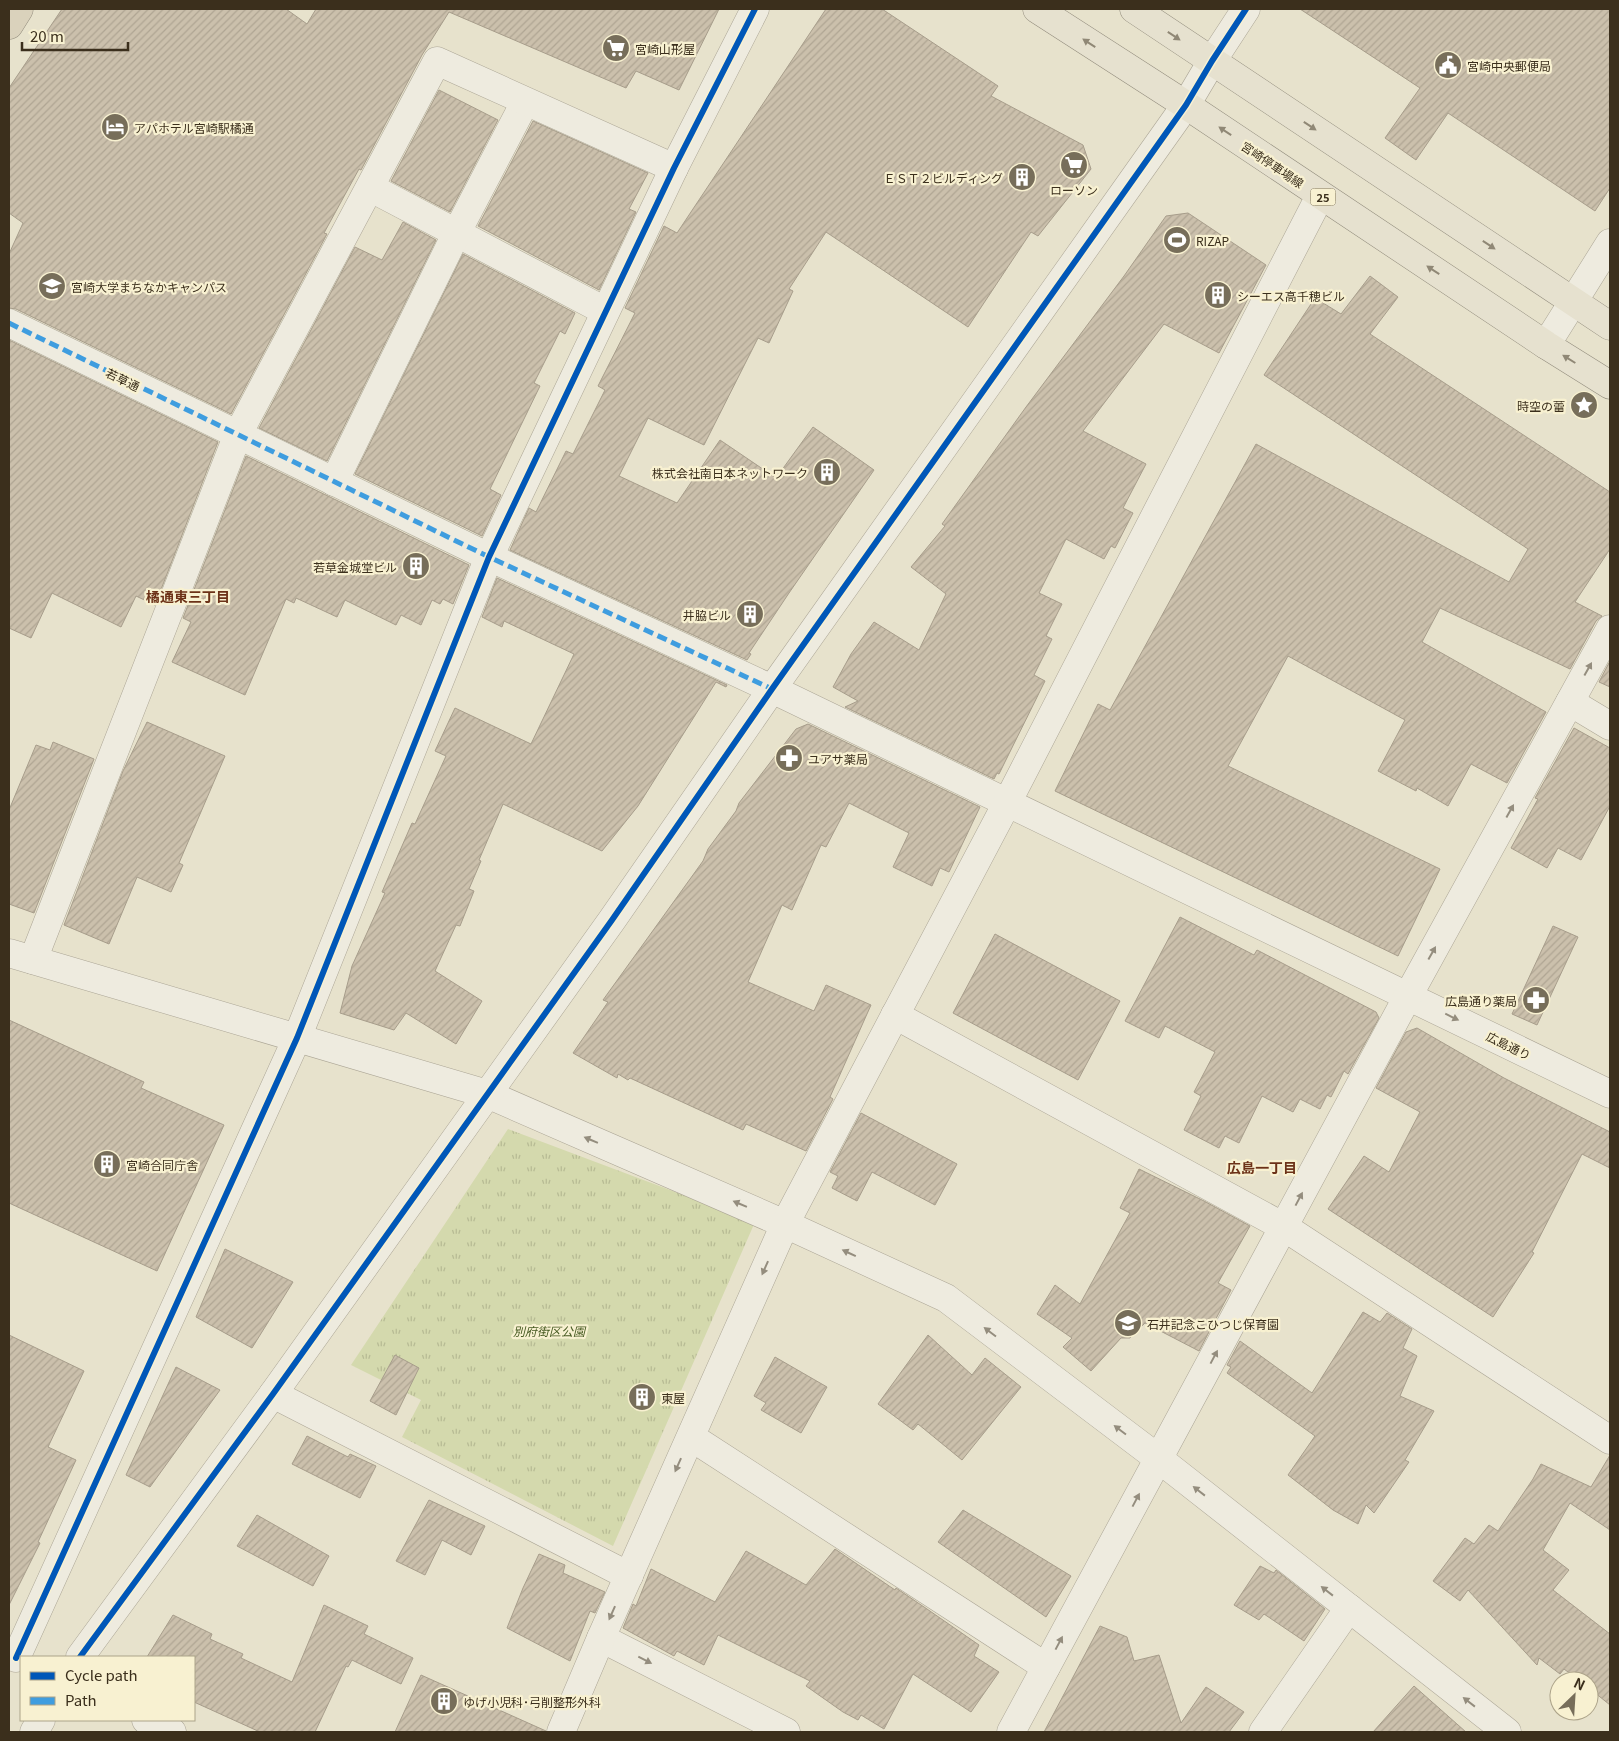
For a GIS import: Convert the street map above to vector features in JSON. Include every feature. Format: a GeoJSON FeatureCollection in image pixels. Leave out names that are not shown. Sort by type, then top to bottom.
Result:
{"type":"FeatureCollection","features":[{"type":"Feature","properties":{"kind":"highway"},"geometry":{"type":"LineString","coordinates":[[9,25],[19,9]]}},
{"type":"Feature","properties":{"kind":"main road","name":"宮崎停車場線"},"geometry":{"type":"LineString","coordinates":[[1037,9],[1186,105],[1546,345],[1610,385]]}},
{"type":"Feature","properties":{"kind":"main road"},"geometry":{"type":"LineString","coordinates":[[1134,9],[1610,326]]}},
{"type":"Feature","properties":{"kind":"street"},"geometry":{"type":"LineString","coordinates":[[15,1657],[297,1038],[489,557],[674,168],[755,9]]}},
{"type":"Feature","properties":{"kind":"street"},"geometry":{"type":"LineString","coordinates":[[81,1656],[273,1394],[612,920],[772,689],[1186,105],[1246,9]]}},
{"type":"Feature","properties":{"kind":"street"},"geometry":{"type":"LineString","coordinates":[[674,168],[437,61],[371,188],[355,213],[238,434],[21,956],[487,1094],[785,1224],[946,1298],[1158,1459],[1507,1732]]}},
{"type":"Feature","properties":{"kind":"street"},"geometry":{"type":"LineString","coordinates":[[334,482],[457,232],[525,102]]}},
{"type":"Feature","properties":{"kind":"street"},"geometry":{"type":"LineString","coordinates":[[371,188],[605,311]]}},
{"type":"Feature","properties":{"kind":"street"},"geometry":{"type":"LineString","coordinates":[[561,1732],[785,1224],[1007,803],[1320,196]]}},
{"type":"Feature","properties":{"kind":"street"},"geometry":{"type":"LineString","coordinates":[[1546,345],[1610,243]]}},
{"type":"Feature","properties":{"kind":"street","name":"若草通"},"geometry":{"type":"LineString","coordinates":[[9,323],[489,557],[772,689]]}},
{"type":"Feature","properties":{"kind":"street"},"geometry":{"type":"LineString","coordinates":[[1011,1732],[1408,996],[1610,629]]}},
{"type":"Feature","properties":{"kind":"street","name":"広島通り"},"geometry":{"type":"LineString","coordinates":[[772,689],[1610,1094]]}},
{"type":"Feature","properties":{"kind":"street"},"geometry":{"type":"LineString","coordinates":[[1570,702],[1610,726]]}},
{"type":"Feature","properties":{"kind":"street"},"geometry":{"type":"LineString","coordinates":[[895,1015],[1284,1227],[1610,1440]]}},
{"type":"Feature","properties":{"kind":"street"},"geometry":{"type":"LineString","coordinates":[[273,1394],[629,1576]]}},
{"type":"Feature","properties":{"kind":"street"},"geometry":{"type":"LineString","coordinates":[[691,1437],[1046,1667]]}},
{"type":"Feature","properties":{"kind":"street"},"geometry":{"type":"LineString","coordinates":[[1263,1732],[1349,1608]]}},
{"type":"Feature","properties":{"kind":"street"},"geometry":{"type":"LineString","coordinates":[[601,1638],[786,1732]]}},
{"type":"Feature","properties":{"kind":"street"},"geometry":{"type":"LineString","coordinates":[[34,1732],[40,1721]]}},
{"type":"Feature","properties":{"kind":"street"},"geometry":{"type":"LineString","coordinates":[[148,1721],[172,1732]]}},
{"type":"Feature","properties":{"kind":"green space","name":"別府街区公園"},"geometry":{"type":"Polygon","coordinates":[[[508,1129],[755,1222],[613,1546],[402,1437],[421,1400],[351,1365],[508,1129]]]}},
{"type":"Feature","properties":{"kind":"building"},"geometry":{"type":"Polygon","coordinates":[[[62,9],[286,9],[307,24],[316,9],[719,9],[679,90],[636,71],[626,88],[449,12],[422,55],[361,170],[359,169],[324,233],[327,234],[231,414],[16,309],[9,308],[9,254],[23,223],[9,213],[9,88],[62,9]]]}},
{"type":"Feature","properties":{"kind":"building"},"geometry":{"type":"Polygon","coordinates":[[[826,9],[882,9],[998,86],[991,96],[1083,145],[1091,169],[1038,236],[1031,232],[968,327],[826,232],[789,289],[793,291],[769,343],[758,338],[704,445],[648,418],[619,476],[677,503],[720,440],[776,478],[813,427],[874,470],[789,593],[749,653],[751,654],[747,660],[510,550],[529,508],[536,512],[566,451],[573,454],[605,390],[598,386],[635,313],[625,308],[664,226],[677,233],[826,9]]]}},
{"type":"Feature","properties":{"kind":"building"},"geometry":{"type":"Polygon","coordinates":[[[1300,9],[1610,9],[1610,188],[1595,211],[1448,113],[1416,160],[1385,138],[1420,88],[1300,9]]]}},
{"type":"Feature","properties":{"kind":"building"},"geometry":{"type":"Polygon","coordinates":[[[439,90],[498,120],[450,212],[391,181],[439,90]]]}},
{"type":"Feature","properties":{"kind":"building"},"geometry":{"type":"Polygon","coordinates":[[[533,121],[648,173],[629,209],[636,212],[599,290],[478,226],[533,121]]]}},
{"type":"Feature","properties":{"kind":"building"},"geometry":{"type":"Polygon","coordinates":[[[1188,213],[1266,265],[1219,353],[1164,324],[1083,431],[1146,464],[1123,508],[1133,513],[1115,548],[1111,546],[1104,559],[1066,539],[1039,593],[1062,604],[1046,636],[1052,639],[1034,675],[1045,681],[999,774],[997,773],[994,779],[845,707],[858,701],[833,687],[851,654],[874,622],[919,650],[946,594],[911,567],[945,526],[942,524],[1166,216],[1188,213]]]}},
{"type":"Feature","properties":{"kind":"building"},"geometry":{"type":"Polygon","coordinates":[[[403,222],[436,240],[327,461],[259,428],[355,247],[382,260],[403,222]]]}},
{"type":"Feature","properties":{"kind":"building"},"geometry":{"type":"Polygon","coordinates":[[[463,254],[575,313],[565,334],[560,331],[534,383],[540,386],[490,489],[501,495],[482,536],[355,474],[463,254]]]}},
{"type":"Feature","properties":{"kind":"building"},"geometry":{"type":"Polygon","coordinates":[[[1370,276],[1398,297],[1370,334],[1610,492],[1610,549],[1575,602],[1602,616],[1596,621],[1570,669],[1440,608],[1422,642],[1546,712],[1507,783],[1471,764],[1448,806],[1417,788],[1416,791],[1378,771],[1405,720],[1288,656],[1228,766],[1440,869],[1398,956],[1055,791],[1098,704],[1110,710],[1256,444],[1509,582],[1528,549],[1264,375],[1315,298],[1341,314],[1370,276]]]}},
{"type":"Feature","properties":{"kind":"building"},"geometry":{"type":"Polygon","coordinates":[[[9,340],[218,442],[155,605],[136,596],[121,627],[52,593],[31,638],[9,628],[9,340]]]}},
{"type":"Feature","properties":{"kind":"building"},"geometry":{"type":"Polygon","coordinates":[[[246,456],[469,565],[453,604],[443,599],[440,604],[432,600],[421,625],[401,615],[396,625],[345,600],[337,617],[296,598],[294,603],[286,599],[245,695],[172,662],[191,622],[183,618],[246,456]]]}},
{"type":"Feature","properties":{"kind":"building"},"geometry":{"type":"Polygon","coordinates":[[[497,578],[727,685],[726,687],[716,682],[638,806],[602,851],[503,804],[479,860],[481,861],[469,889],[474,891],[460,926],[456,925],[435,971],[482,1001],[456,1044],[406,1013],[394,1030],[340,1013],[352,966],[385,893],[382,892],[412,823],[415,824],[446,756],[435,751],[455,708],[531,744],[574,654],[504,621],[502,627],[482,617],[497,578]]]}},
{"type":"Feature","properties":{"kind":"building"},"geometry":{"type":"Polygon","coordinates":[[[1610,661],[1610,687],[1599,682],[1610,661]]]}},
{"type":"Feature","properties":{"kind":"building"},"geometry":{"type":"Polygon","coordinates":[[[147,722],[225,756],[179,863],[183,865],[171,892],[137,877],[109,944],[64,925],[123,771],[147,722]]]}},
{"type":"Feature","properties":{"kind":"building"},"geometry":{"type":"Polygon","coordinates":[[[808,724],[980,807],[949,872],[940,868],[932,886],[893,867],[909,833],[849,803],[826,847],[821,845],[792,910],[782,905],[748,982],[814,1011],[826,985],[871,1005],[830,1097],[833,1099],[806,1151],[746,1124],[743,1130],[630,1078],[628,1080],[618,1074],[617,1078],[573,1053],[608,1002],[603,1000],[703,861],[708,849],[736,811],[739,803],[796,729],[808,724]]]}},
{"type":"Feature","properties":{"kind":"building"},"geometry":{"type":"Polygon","coordinates":[[[1574,728],[1610,748],[1610,806],[1581,860],[1558,848],[1547,868],[1511,848],[1538,799],[1535,798],[1574,728]]]}},
{"type":"Feature","properties":{"kind":"building"},"geometry":{"type":"Polygon","coordinates":[[[53,742],[94,759],[34,913],[9,904],[9,810],[36,745],[50,750],[53,742]]]}},
{"type":"Feature","properties":{"kind":"building"},"geometry":{"type":"Polygon","coordinates":[[[1180,917],[1254,955],[1257,950],[1376,1012],[1379,1018],[1348,1074],[1344,1071],[1331,1097],[1327,1095],[1320,1109],[1300,1099],[1293,1112],[1262,1096],[1239,1143],[1225,1136],[1219,1148],[1184,1130],[1201,1096],[1194,1092],[1215,1052],[1165,1026],[1159,1038],[1125,1021],[1180,917]]]}},
{"type":"Feature","properties":{"kind":"building"},"geometry":{"type":"Polygon","coordinates":[[[1553,926],[1578,937],[1537,1025],[1512,1014],[1553,926]]]}},
{"type":"Feature","properties":{"kind":"building"},"geometry":{"type":"Polygon","coordinates":[[[995,934],[1120,1001],[1078,1080],[953,1013],[995,934]]]}},
{"type":"Feature","properties":{"kind":"building","name":"宮崎合同庁舎"},"geometry":{"type":"Polygon","coordinates":[[[9,1020],[144,1082],[141,1088],[224,1125],[157,1271],[9,1203],[9,1020]]]}},
{"type":"Feature","properties":{"kind":"building"},"geometry":{"type":"Polygon","coordinates":[[[1417,1028],[1504,1078],[1610,1132],[1610,1168],[1582,1154],[1532,1252],[1534,1253],[1493,1317],[1328,1209],[1364,1156],[1389,1172],[1420,1112],[1376,1088],[1406,1032],[1417,1028]]]}},
{"type":"Feature","properties":{"kind":"building"},"geometry":{"type":"Polygon","coordinates":[[[861,1113],[957,1164],[935,1205],[872,1172],[857,1201],[832,1188],[838,1176],[830,1172],[861,1113]]]}},
{"type":"Feature","properties":{"kind":"building"},"geometry":{"type":"Polygon","coordinates":[[[1139,1169],[1250,1226],[1218,1283],[1231,1290],[1199,1351],[1145,1323],[1130,1338],[1121,1338],[1091,1371],[1063,1347],[1072,1338],[1037,1314],[1055,1285],[1080,1304],[1130,1213],[1120,1208],[1139,1169]]]}},
{"type":"Feature","properties":{"kind":"building"},"geometry":{"type":"Polygon","coordinates":[[[225,1249],[293,1282],[252,1348],[196,1317],[225,1249]]]}},
{"type":"Feature","properties":{"kind":"building"},"geometry":{"type":"Polygon","coordinates":[[[1363,1312],[1380,1322],[1387,1313],[1412,1329],[1403,1348],[1417,1356],[1400,1396],[1434,1411],[1405,1460],[1409,1462],[1374,1513],[1366,1505],[1358,1524],[1333,1510],[1288,1475],[1315,1436],[1227,1373],[1231,1367],[1227,1365],[1240,1341],[1312,1393],[1363,1312]]]}},
{"type":"Feature","properties":{"kind":"building"},"geometry":{"type":"Polygon","coordinates":[[[9,1335],[84,1371],[48,1447],[76,1460],[38,1542],[40,1543],[9,1605],[9,1335]]]}},
{"type":"Feature","properties":{"kind":"building"},"geometry":{"type":"Polygon","coordinates":[[[928,1335],[972,1375],[985,1358],[1021,1387],[962,1460],[918,1424],[913,1430],[878,1404],[928,1335]]]}},
{"type":"Feature","properties":{"kind":"building"},"geometry":{"type":"Polygon","coordinates":[[[395,1355],[419,1368],[396,1415],[370,1401],[395,1355]]]}},
{"type":"Feature","properties":{"kind":"building"},"geometry":{"type":"Polygon","coordinates":[[[775,1357],[827,1387],[801,1433],[761,1410],[766,1403],[754,1396],[775,1357]]]}},
{"type":"Feature","properties":{"kind":"building"},"geometry":{"type":"Polygon","coordinates":[[[176,1367],[220,1390],[150,1487],[126,1475],[176,1367]]]}},
{"type":"Feature","properties":{"kind":"building"},"geometry":{"type":"Polygon","coordinates":[[[307,1436],[348,1457],[350,1454],[376,1466],[360,1498],[292,1464],[307,1436]]]}},
{"type":"Feature","properties":{"kind":"building"},"geometry":{"type":"Polygon","coordinates":[[[1610,1455],[1610,1530],[1570,1503],[1543,1550],[1569,1570],[1553,1590],[1610,1634],[1610,1705],[1599,1696],[1599,1671],[1567,1671],[1564,1669],[1562,1671],[1556,1671],[1539,1658],[1537,1665],[1468,1590],[1460,1601],[1433,1581],[1465,1538],[1474,1544],[1489,1525],[1498,1531],[1541,1464],[1591,1487],[1610,1455]]]}},
{"type":"Feature","properties":{"kind":"building"},"geometry":{"type":"Polygon","coordinates":[[[429,1500],[485,1526],[471,1555],[442,1540],[425,1575],[396,1561],[429,1500]]]}},
{"type":"Feature","properties":{"kind":"building"},"geometry":{"type":"Polygon","coordinates":[[[963,1510],[1071,1576],[1046,1617],[938,1542],[963,1510]]]}},
{"type":"Feature","properties":{"kind":"building"},"geometry":{"type":"Polygon","coordinates":[[[257,1515],[329,1556],[313,1586],[237,1546],[257,1515]]]}},
{"type":"Feature","properties":{"kind":"building"},"geometry":{"type":"Polygon","coordinates":[[[835,1549],[979,1645],[974,1656],[999,1672],[971,1712],[913,1674],[884,1729],[861,1715],[858,1720],[843,1712],[806,1686],[810,1681],[718,1635],[704,1665],[677,1651],[674,1656],[623,1628],[633,1604],[636,1606],[651,1569],[715,1602],[746,1551],[806,1585],[835,1549]]]}},
{"type":"Feature","properties":{"kind":"building"},"geometry":{"type":"Polygon","coordinates":[[[539,1554],[565,1565],[563,1573],[605,1592],[595,1613],[590,1611],[570,1661],[507,1628],[539,1554]]]}},
{"type":"Feature","properties":{"kind":"building"},"geometry":{"type":"Polygon","coordinates":[[[1260,1566],[1274,1573],[1276,1570],[1325,1609],[1304,1641],[1264,1614],[1259,1620],[1234,1605],[1260,1566]]]}},
{"type":"Feature","properties":{"kind":"building"},"geometry":{"type":"Polygon","coordinates":[[[324,1605],[368,1626],[364,1634],[413,1658],[401,1684],[352,1660],[348,1667],[346,1666],[315,1732],[260,1732],[195,1702],[195,1656],[148,1656],[173,1615],[212,1634],[210,1639],[243,1654],[241,1658],[292,1682],[324,1605]]]}},
{"type":"Feature","properties":{"kind":"building"},"geometry":{"type":"Polygon","coordinates":[[[1100,1626],[1127,1637],[1134,1661],[1159,1655],[1181,1723],[1206,1687],[1244,1712],[1229,1732],[1044,1732],[1100,1626]]]}},
{"type":"Feature","properties":{"kind":"building","name":"ゆげ小児科･弓削整形外科"},"geometry":{"type":"Polygon","coordinates":[[[421,1675],[546,1731],[546,1732],[395,1732],[421,1675]]]}},
{"type":"Feature","properties":{"kind":"building"},"geometry":{"type":"Polygon","coordinates":[[[1414,1686],[1466,1732],[1373,1732],[1414,1686]]]}},
{"type":"Feature","properties":{"kind":"marked path"},"geometry":{"type":"LineString","coordinates":[[9,323],[489,557],[772,689]]}},
{"type":"Feature","properties":{"kind":"cycle path"},"geometry":{"type":"LineString","coordinates":[[16,1658],[297,1038],[489,557],[674,168],[755,9]]}},
{"type":"Feature","properties":{"kind":"cycle path"},"geometry":{"type":"LineString","coordinates":[[81,1656],[273,1394],[612,920],[772,689],[1186,105],[1246,9]]}},
{"type":"Feature","properties":{"kind":"place","name":"宮崎山形屋"},"geometry":{"type":"Point","coordinates":[616,48]}},
{"type":"Feature","properties":{"kind":"place","name":"宮崎中央郵便局"},"geometry":{"type":"Point","coordinates":[1448,65]}},
{"type":"Feature","properties":{"kind":"place","name":"アパホテル宮崎駅橘通"},"geometry":{"type":"Point","coordinates":[115,127]}},
{"type":"Feature","properties":{"kind":"place","name":"ローソン"},"geometry":{"type":"Point","coordinates":[1074,165]}},
{"type":"Feature","properties":{"kind":"place","name":"ＥＳＴ２ビルディング"},"geometry":{"type":"Point","coordinates":[1022,177]}},
{"type":"Feature","properties":{"kind":"place","name":"RIZAP"},"geometry":{"type":"Point","coordinates":[1177,240]}},
{"type":"Feature","properties":{"kind":"place","name":"宮崎大学まちなかキャンパス"},"geometry":{"type":"Point","coordinates":[52,286]}},
{"type":"Feature","properties":{"kind":"place","name":"シーエス高千穂ビル"},"geometry":{"type":"Point","coordinates":[1218,295]}},
{"type":"Feature","properties":{"kind":"place","name":"時空の蕾"},"geometry":{"type":"Point","coordinates":[1584,405]}},
{"type":"Feature","properties":{"kind":"place","name":"株式会社南日本ネットワーク"},"geometry":{"type":"Point","coordinates":[827,472]}},
{"type":"Feature","properties":{"kind":"place","name":"若草金城堂ビル"},"geometry":{"type":"Point","coordinates":[416,566]}},
{"type":"Feature","properties":{"kind":"place","name":"井脇ビル"},"geometry":{"type":"Point","coordinates":[750,614]}},
{"type":"Feature","properties":{"kind":"place","name":"ユアサ薬局"},"geometry":{"type":"Point","coordinates":[789,758]}},
{"type":"Feature","properties":{"kind":"place","name":"広島通り薬局"},"geometry":{"type":"Point","coordinates":[1536,1000]}},
{"type":"Feature","properties":{"kind":"place","name":"宮崎合同庁舎"},"geometry":{"type":"Point","coordinates":[107,1164]}},
{"type":"Feature","properties":{"kind":"place","name":"石井記念こひつじ保育園"},"geometry":{"type":"Point","coordinates":[1128,1323]}},
{"type":"Feature","properties":{"kind":"place","name":"東屋"},"geometry":{"type":"Point","coordinates":[642,1397]}},
{"type":"Feature","properties":{"kind":"place","name":"ゆげ小児科･弓削整形外科"},"geometry":{"type":"Point","coordinates":[444,1701]}},
{"type":"Feature","properties":{"kind":"district","name":"橘通東三丁目"},"geometry":{"type":"Point","coordinates":[188,596]}},
{"type":"Feature","properties":{"kind":"district","name":"広島一丁目"},"geometry":{"type":"Point","coordinates":[1262,1167]}}]}
